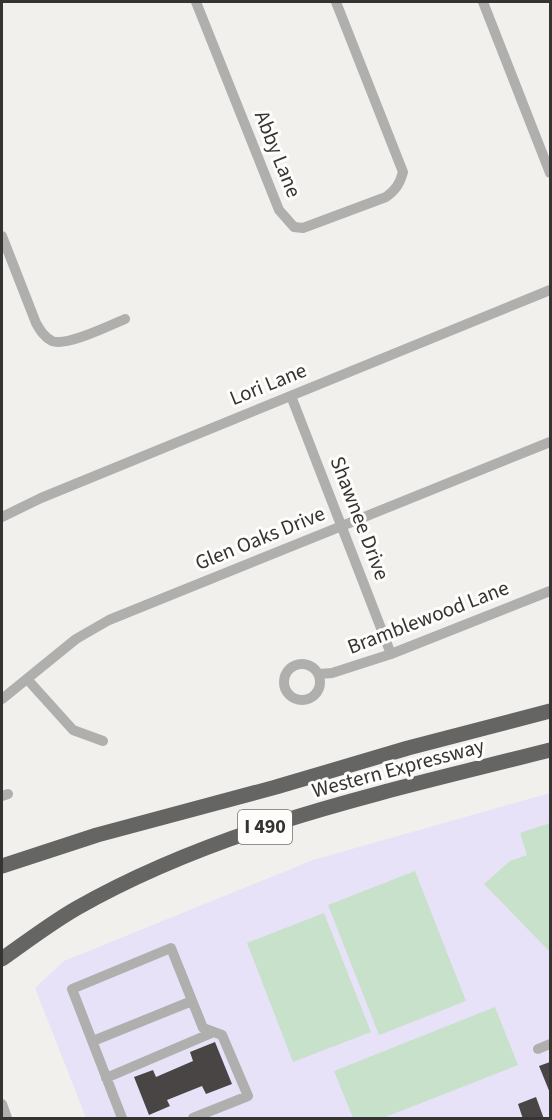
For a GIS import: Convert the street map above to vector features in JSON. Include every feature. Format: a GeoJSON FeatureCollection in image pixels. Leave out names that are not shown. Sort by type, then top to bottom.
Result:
{"type":"FeatureCollection","features":[{"type":"Feature","properties":{"kind":"highway","name":"Western Expressway"},"geometry":{"type":"LineString","coordinates":[[2,866],[97,835],[276,787],[408,748],[550,711]]}},
{"type":"Feature","properties":{"kind":"highway","name":"Western Expressway"},"geometry":{"type":"LineString","coordinates":[[2,959],[76,908],[162,866],[249,831],[340,804],[550,750]]}},
{"type":"Feature","properties":{"kind":"street","name":"Abby Lane"},"geometry":{"type":"LineString","coordinates":[[196,2],[279,210],[294,227],[303,228],[386,197],[401,181],[403,171],[336,2]]}},
{"type":"Feature","properties":{"kind":"street"},"geometry":{"type":"LineString","coordinates":[[483,2],[550,173]]}},
{"type":"Feature","properties":{"kind":"street"},"geometry":{"type":"LineString","coordinates":[[2,236],[36,323],[50,340],[66,342],[125,319]]}},
{"type":"Feature","properties":{"kind":"street","name":"Lori Lane"},"geometry":{"type":"LineString","coordinates":[[2,516],[550,290]]}},
{"type":"Feature","properties":{"kind":"street","name":"Shawnee Drive"},"geometry":{"type":"LineString","coordinates":[[291,396],[391,654]]}},
{"type":"Feature","properties":{"kind":"street","name":"Glen Oaks Drive"},"geometry":{"type":"LineString","coordinates":[[2,699],[76,639],[109,620],[550,442]]}},
{"type":"Feature","properties":{"kind":"street","name":"Bramblewood Lane"},"geometry":{"type":"LineString","coordinates":[[319,674],[332,673],[391,654],[550,591]]}},
{"type":"Feature","properties":{"kind":"street"},"geometry":{"type":"LineString","coordinates":[[27,679],[74,730],[103,741]]}},
{"type":"Feature","properties":{"kind":"street"},"geometry":{"type":"LineString","coordinates":[[122,1119],[72,988],[171,948],[203,1028],[222,1035],[248,1096],[193,1119]]}},
{"type":"Feature","properties":{"kind":"street"},"geometry":{"type":"LineString","coordinates":[[93,1041],[192,1001]]}},
{"type":"Feature","properties":{"kind":"street"},"geometry":{"type":"LineString","coordinates":[[106,1078],[214,1032]]}},
{"type":"Feature","properties":{"kind":"street"},"geometry":{"type":"LineString","coordinates":[[538,1049],[550,1044]]}},
{"type":"Feature","properties":{"kind":"street"},"geometry":{"type":"LineString","coordinates":[[2,1104],[7,1119]]}},
{"type":"Feature","properties":{"kind":"shaded area"},"geometry":{"type":"Polygon","coordinates":[[[550,793],[550,1118],[86,1118],[35,988],[64,961],[313,860],[550,793]]]}},
{"type":"Feature","properties":{"kind":"green space"},"geometry":{"type":"Polygon","coordinates":[[[550,823],[550,952],[484,884],[510,861],[527,855],[520,833],[550,823]]]}},
{"type":"Feature","properties":{"kind":"green space"},"geometry":{"type":"Polygon","coordinates":[[[415,871],[466,1001],[379,1035],[328,905],[415,871]]]}},
{"type":"Feature","properties":{"kind":"green space"},"geometry":{"type":"Polygon","coordinates":[[[324,913],[371,1032],[293,1062],[247,943],[324,913]]]}},
{"type":"Feature","properties":{"kind":"green space"},"geometry":{"type":"Polygon","coordinates":[[[495,1007],[518,1065],[383,1118],[353,1118],[334,1071],[495,1007]]]}},
{"type":"Feature","properties":{"kind":"building"},"geometry":{"type":"Polygon","coordinates":[[[215,1042],[232,1084],[206,1094],[202,1086],[167,1100],[170,1106],[149,1115],[134,1077],[153,1070],[156,1077],[193,1061],[190,1052],[215,1042]]]}},
{"type":"Feature","properties":{"kind":"building"},"geometry":{"type":"Polygon","coordinates":[[[550,1062],[550,1093],[539,1066],[550,1062]]]}},
{"type":"Feature","properties":{"kind":"building"},"geometry":{"type":"Polygon","coordinates":[[[536,1097],[544,1119],[523,1119],[518,1104],[536,1097]]]}}]}
